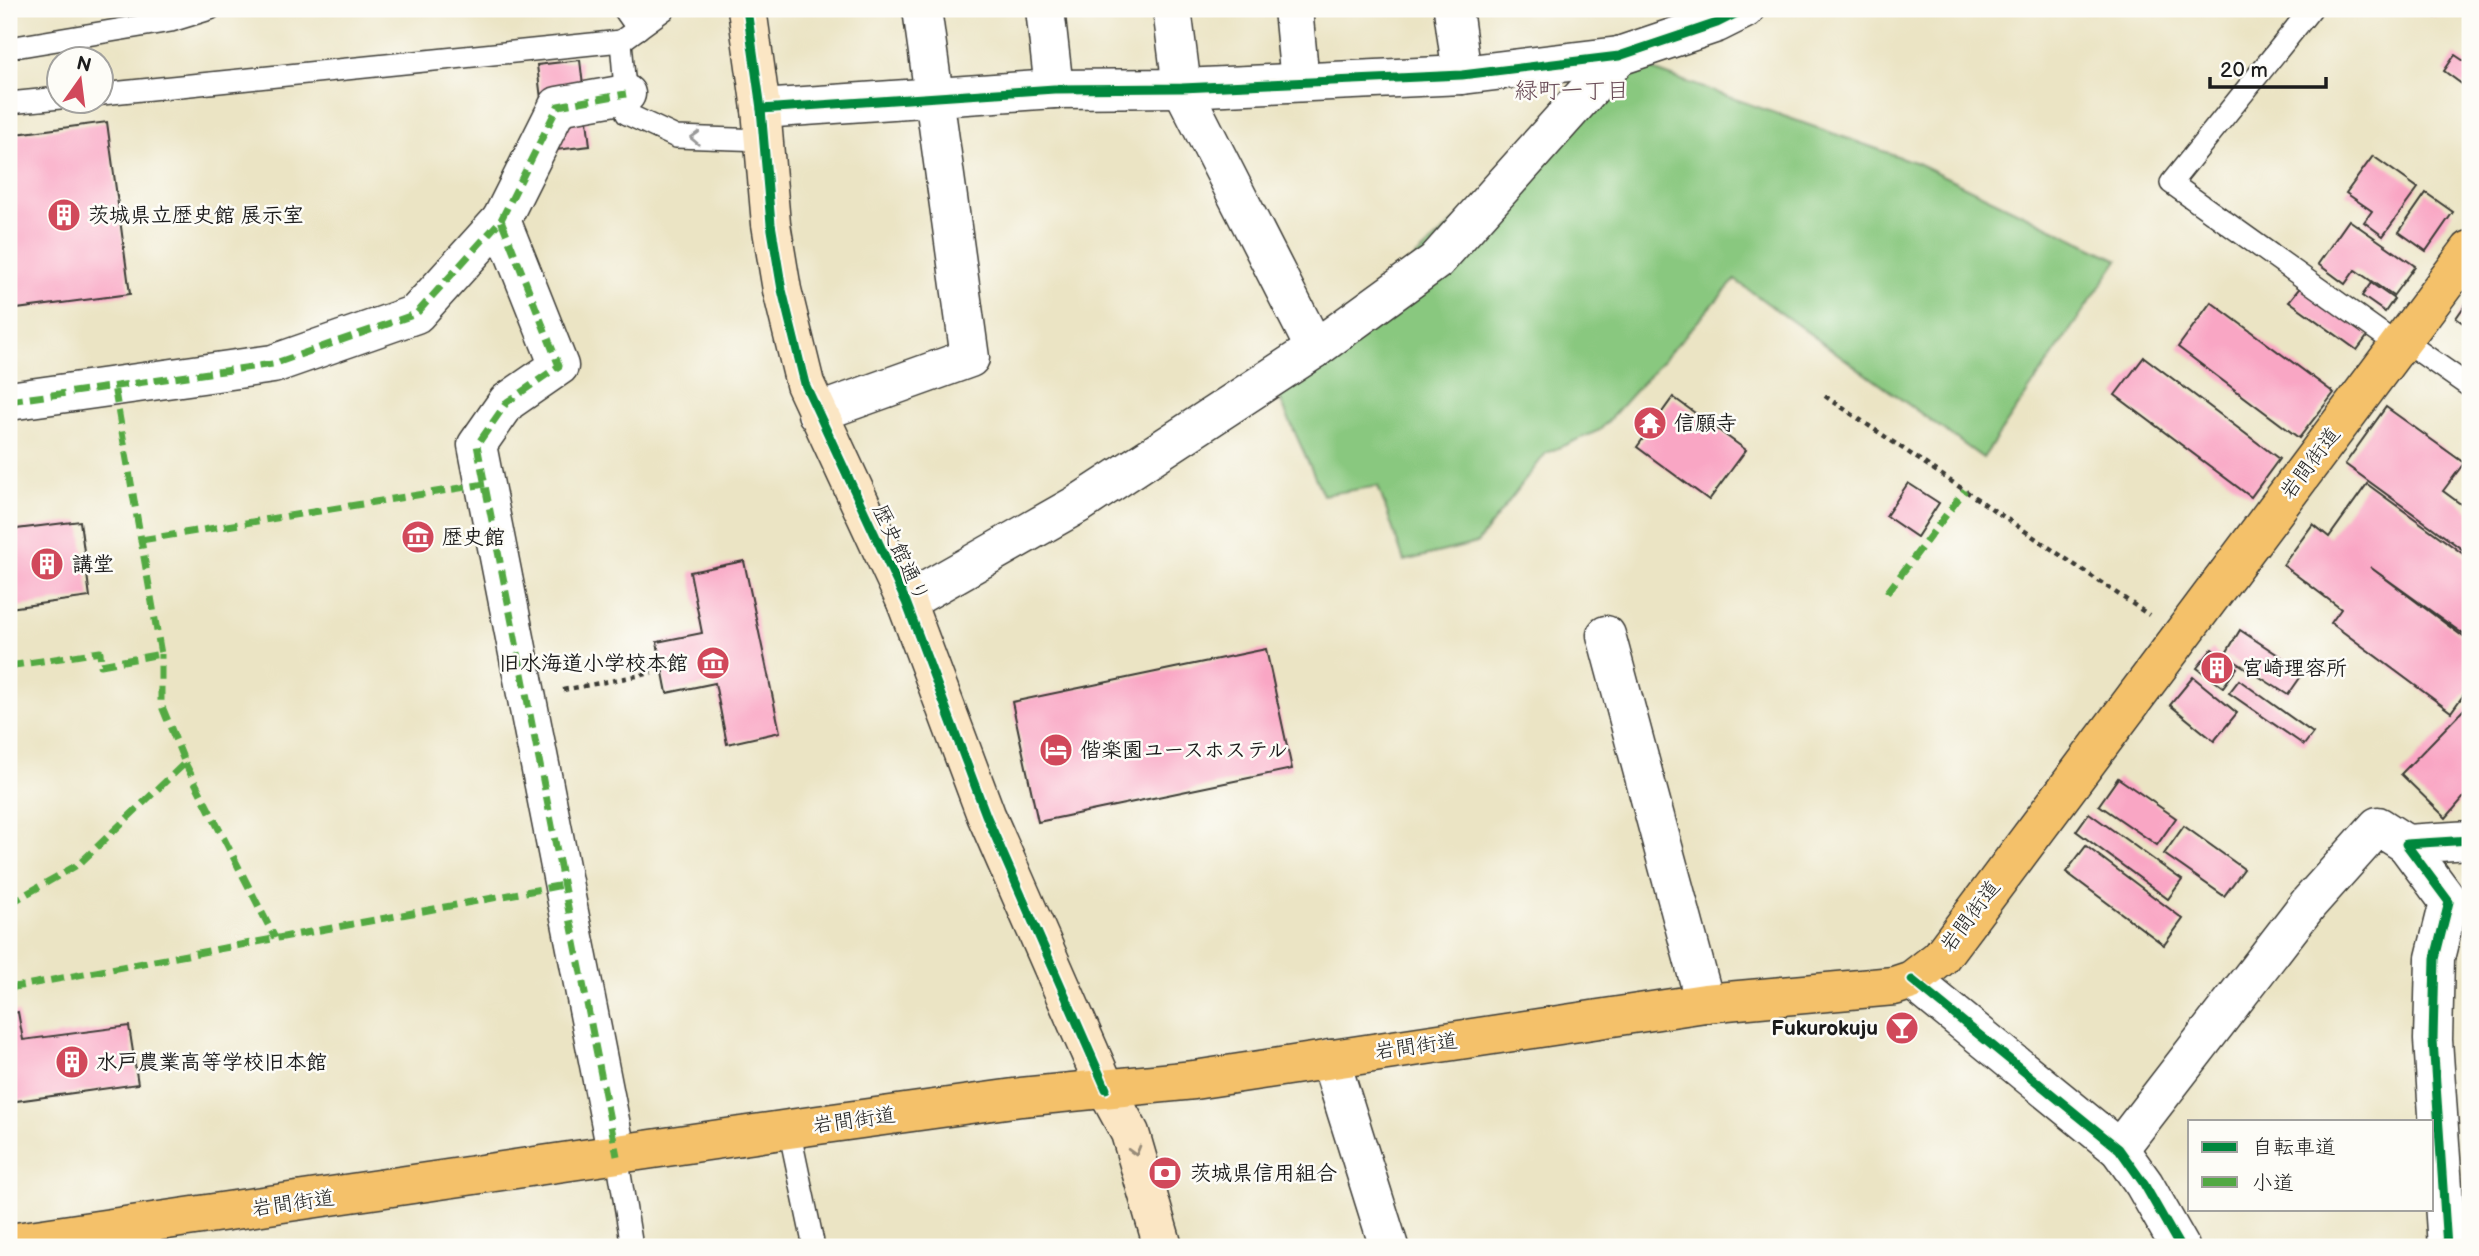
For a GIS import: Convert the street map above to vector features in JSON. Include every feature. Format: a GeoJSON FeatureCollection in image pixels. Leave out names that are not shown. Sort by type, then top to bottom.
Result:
{"type":"FeatureCollection","features":[{"type":"Feature","properties":{"kind":"main road","name":"岩間街道"},"geometry":{"type":"LineString","coordinates":[[9,1243],[119,1238],[789,1129],[1021,1097],[1165,1084],[1705,1003],[1864,990],[1912,980],[1940,958],[2179,635],[2470,250]]}},
{"type":"Feature","properties":{"kind":"street","name":"歴史館通り"},"geometry":{"type":"LineString","coordinates":[[747,9],[762,124],[771,224],[782,290],[801,371],[817,413],[906,602],[986,816],[1107,1089],[1130,1133],[1163,1247]]}},
{"type":"Feature","properties":{"kind":"street"},"geometry":{"type":"LineString","coordinates":[[817,413],[970,358],[922,9]]}},
{"type":"Feature","properties":{"kind":"street"},"geometry":{"type":"LineString","coordinates":[[1045,9],[1054,89]]}},
{"type":"Feature","properties":{"kind":"street"},"geometry":{"type":"LineString","coordinates":[[1172,9],[1181,88],[1315,349]]}},
{"type":"Feature","properties":{"kind":"street"},"geometry":{"type":"LineString","coordinates":[[1293,9],[1300,82]]}},
{"type":"Feature","properties":{"kind":"street"},"geometry":{"type":"LineString","coordinates":[[1453,9],[1462,75]]}},
{"type":"Feature","properties":{"kind":"street"},"geometry":{"type":"LineString","coordinates":[[762,124],[933,95],[1054,89],[1181,88],[1462,75],[1619,56],[1717,23],[1745,9]]}},
{"type":"Feature","properties":{"kind":"street"},"geometry":{"type":"LineString","coordinates":[[906,602],[1080,503],[1315,349],[1436,261],[1619,56]]}},
{"type":"Feature","properties":{"kind":"street"},"geometry":{"type":"LineString","coordinates":[[9,401],[273,364],[416,314],[501,220],[558,106],[626,94]]}},
{"type":"Feature","properties":{"kind":"street"},"geometry":{"type":"LineString","coordinates":[[501,220],[559,366],[507,402],[477,446],[617,1156]]}},
{"type":"Feature","properties":{"kind":"street"},"geometry":{"type":"LineString","coordinates":[[1606,635],[1705,1003]]}},
{"type":"Feature","properties":{"kind":"street"},"geometry":{"type":"LineString","coordinates":[[2119,1149],[2309,903],[2378,826],[2406,844],[2449,902],[2435,958],[2433,1040],[2447,1247]]}},
{"type":"Feature","properties":{"kind":"street"},"geometry":{"type":"LineString","coordinates":[[2406,844],[2470,840]]}},
{"type":"Feature","properties":{"kind":"street"},"geometry":{"type":"LineString","coordinates":[[1912,980],[2119,1149],[2144,1184],[2180,1247]]}},
{"type":"Feature","properties":{"kind":"street"},"geometry":{"type":"LineString","coordinates":[[1330,1059],[1389,1247]]}},
{"type":"Feature","properties":{"kind":"lane"},"geometry":{"type":"LineString","coordinates":[[9,48],[171,21],[209,9]]}},
{"type":"Feature","properties":{"kind":"lane"},"geometry":{"type":"LineString","coordinates":[[624,9],[629,35],[627,114],[676,138],[762,124]]}},
{"type":"Feature","properties":{"kind":"lane"},"geometry":{"type":"LineString","coordinates":[[116,92],[629,35],[665,9]]}},
{"type":"Feature","properties":{"kind":"lane"},"geometry":{"type":"LineString","coordinates":[[2311,9],[2171,183],[2401,343],[2470,387]]}},
{"type":"Feature","properties":{"kind":"lane"},"geometry":{"type":"LineString","coordinates":[[9,103],[46,99]]}},
{"type":"Feature","properties":{"kind":"lane"},"geometry":{"type":"LineString","coordinates":[[789,1129],[814,1247]]}},
{"type":"Feature","properties":{"kind":"lane"},"geometry":{"type":"LineString","coordinates":[[617,1156],[632,1247]]}},
{"type":"Feature","properties":{"kind":"path"},"geometry":{"type":"LineString","coordinates":[[1825,396],[2179,635]]}},
{"type":"Feature","properties":{"kind":"path"},"geometry":{"type":"LineString","coordinates":[[527,698],[652,673]]}},
{"type":"Feature","properties":{"kind":"green space"},"geometry":{"type":"Polygon","coordinates":[[[1630,62],[1917,163],[2118,260],[1983,458],[1735,280],[1600,430],[1546,453],[1477,543],[1404,561],[1378,486],[1323,495],[1274,386],[1630,62]]]}},
{"type":"Feature","properties":{"kind":"building"},"geometry":{"type":"Polygon","coordinates":[[[2424,9],[2441,9],[2435,17],[2424,9]]]}},
{"type":"Feature","properties":{"kind":"building"},"geometry":{"type":"Polygon","coordinates":[[[2455,55],[2470,65],[2470,90],[2444,71],[2455,55]]]}},
{"type":"Feature","properties":{"kind":"building"},"geometry":{"type":"Polygon","coordinates":[[[580,60],[590,146],[547,151],[537,65],[580,60]]]}},
{"type":"Feature","properties":{"kind":"building","name":"茨城県立歴史館 展示室"},"geometry":{"type":"Polygon","coordinates":[[[107,122],[130,294],[9,310],[9,135],[107,122]]]}},
{"type":"Feature","properties":{"kind":"building"},"geometry":{"type":"Polygon","coordinates":[[[2373,156],[2418,188],[2383,236],[2364,222],[2372,211],[2346,193],[2373,156]]]}},
{"type":"Feature","properties":{"kind":"building"},"geometry":{"type":"Polygon","coordinates":[[[2426,193],[2453,212],[2426,251],[2399,232],[2426,193]]]}},
{"type":"Feature","properties":{"kind":"building"},"geometry":{"type":"Polygon","coordinates":[[[2349,220],[2415,266],[2393,296],[2355,270],[2345,284],[2318,264],[2349,220]]]}},
{"type":"Feature","properties":{"kind":"building"},"geometry":{"type":"Polygon","coordinates":[[[2371,283],[2394,299],[2385,312],[2362,296],[2371,283]]]}},
{"type":"Feature","properties":{"kind":"building"},"geometry":{"type":"Polygon","coordinates":[[[2302,285],[2369,334],[2357,350],[2289,301],[2302,285]]]}},
{"type":"Feature","properties":{"kind":"building"},"geometry":{"type":"Polygon","coordinates":[[[2470,298],[2470,328],[2456,318],[2470,298]]]}},
{"type":"Feature","properties":{"kind":"building"},"geometry":{"type":"Polygon","coordinates":[[[2211,302],[2334,393],[2299,438],[2178,347],[2211,302]]]}},
{"type":"Feature","properties":{"kind":"building"},"geometry":{"type":"Polygon","coordinates":[[[2144,357],[2279,459],[2251,497],[2115,395],[2144,357]]]}},
{"type":"Feature","properties":{"kind":"building"},"geometry":{"type":"Polygon","coordinates":[[[1673,397],[1746,450],[1709,500],[1637,447],[1673,397]]]}},
{"type":"Feature","properties":{"kind":"building"},"geometry":{"type":"Polygon","coordinates":[[[2386,407],[2464,463],[2443,491],[2470,511],[2470,555],[2345,464],[2386,407]]]}},
{"type":"Feature","properties":{"kind":"building"},"geometry":{"type":"Polygon","coordinates":[[[1908,483],[1939,503],[1917,537],[1886,516],[1908,483]]]}},
{"type":"Feature","properties":{"kind":"building"},"geometry":{"type":"Polygon","coordinates":[[[2367,484],[2470,559],[2470,639],[2370,567],[2470,642],[2470,686],[2451,712],[2331,623],[2341,609],[2283,565],[2313,524],[2329,537],[2367,484]]]}},
{"type":"Feature","properties":{"kind":"building","name":"講堂"},"geometry":{"type":"Polygon","coordinates":[[[80,521],[90,597],[9,608],[9,530],[80,521]]]}},
{"type":"Feature","properties":{"kind":"building","name":"旧水海道小学校本館"},"geometry":{"type":"Polygon","coordinates":[[[744,561],[780,732],[727,744],[715,683],[667,693],[657,642],[702,633],[690,572],[744,561]]]}},
{"type":"Feature","properties":{"kind":"building"},"geometry":{"type":"Polygon","coordinates":[[[2240,630],[2304,672],[2288,695],[2225,655],[2240,630]]]}},
{"type":"Feature","properties":{"kind":"building"},"geometry":{"type":"Polygon","coordinates":[[[1266,649],[1292,769],[1038,822],[1012,702],[1266,649]]]}},
{"type":"Feature","properties":{"kind":"building","name":"宮崎理容所"},"geometry":{"type":"Polygon","coordinates":[[[2212,649],[2237,668],[2223,687],[2197,668],[2212,649]]]}},
{"type":"Feature","properties":{"kind":"building"},"geometry":{"type":"Polygon","coordinates":[[[2193,677],[2237,713],[2214,741],[2170,705],[2193,677]]]}},
{"type":"Feature","properties":{"kind":"building"},"geometry":{"type":"Polygon","coordinates":[[[2239,680],[2313,733],[2304,745],[2229,693],[2239,680]]]}},
{"type":"Feature","properties":{"kind":"building"},"geometry":{"type":"Polygon","coordinates":[[[2470,703],[2470,790],[2446,818],[2401,774],[2470,703]]]}},
{"type":"Feature","properties":{"kind":"building"},"geometry":{"type":"Polygon","coordinates":[[[2118,778],[2176,818],[2157,845],[2099,805],[2118,778]]]}},
{"type":"Feature","properties":{"kind":"building"},"geometry":{"type":"Polygon","coordinates":[[[2089,813],[2182,880],[2168,899],[2076,831],[2089,813]]]}},
{"type":"Feature","properties":{"kind":"building"},"geometry":{"type":"Polygon","coordinates":[[[2184,826],[2244,869],[2224,896],[2164,854],[2184,826]]]}},
{"type":"Feature","properties":{"kind":"building"},"geometry":{"type":"Polygon","coordinates":[[[2086,846],[2183,919],[2164,945],[2066,872],[2086,846]]]}},
{"type":"Feature","properties":{"kind":"building","name":"水戸農業高等学校旧本館"},"geometry":{"type":"Polygon","coordinates":[[[18,1012],[23,1040],[129,1026],[138,1084],[9,1102],[9,1014],[18,1012]]]}},
{"type":"Feature","properties":{"kind":"marked path"},"geometry":{"type":"LineString","coordinates":[[501,220],[558,106],[626,94]]}},
{"type":"Feature","properties":{"kind":"marked path"},"geometry":{"type":"LineString","coordinates":[[9,401],[273,364],[416,314],[501,220],[559,366],[507,402],[477,445],[617,1156]]}},
{"type":"Feature","properties":{"kind":"marked path"},"geometry":{"type":"LineString","coordinates":[[9,666],[100,652],[101,665],[161,654],[114,386]]}},
{"type":"Feature","properties":{"kind":"marked path"},"geometry":{"type":"LineString","coordinates":[[141,540],[485,484]]}},
{"type":"Feature","properties":{"kind":"marked path"},"geometry":{"type":"LineString","coordinates":[[1887,593],[1965,490]]}},
{"type":"Feature","properties":{"kind":"marked path"},"geometry":{"type":"LineString","coordinates":[[9,904],[79,864],[185,763],[161,704],[161,654]]}},
{"type":"Feature","properties":{"kind":"marked path"},"geometry":{"type":"LineString","coordinates":[[185,763],[275,938]]}},
{"type":"Feature","properties":{"kind":"marked path"},"geometry":{"type":"LineString","coordinates":[[9,988],[563,885]]}},
{"type":"Feature","properties":{"kind":"cycle path"},"geometry":{"type":"LineString","coordinates":[[747,9],[761,109],[771,224],[782,290],[805,384],[906,602],[986,815],[1106,1089]]}},
{"type":"Feature","properties":{"kind":"cycle path"},"geometry":{"type":"LineString","coordinates":[[761,109],[1054,89],[1182,88],[1462,75],[1619,56],[1717,23],[1745,9]]}},
{"type":"Feature","properties":{"kind":"cycle path"},"geometry":{"type":"LineString","coordinates":[[2447,1247],[2433,1040],[2435,958],[2449,902],[2406,844],[2470,840]]}},
{"type":"Feature","properties":{"kind":"cycle path"},"geometry":{"type":"LineString","coordinates":[[1912,980],[2119,1149],[2144,1184],[2180,1247]]}},
{"type":"Feature","properties":{"kind":"place","name":"茨城県立歴史館 展示室"},"geometry":{"type":"Point","coordinates":[64,215]}},
{"type":"Feature","properties":{"kind":"place","name":"信願寺"},"geometry":{"type":"Point","coordinates":[1650,423]}},
{"type":"Feature","properties":{"kind":"place","name":"歴史館"},"geometry":{"type":"Point","coordinates":[418,537]}},
{"type":"Feature","properties":{"kind":"place","name":"講堂"},"geometry":{"type":"Point","coordinates":[47,564]}},
{"type":"Feature","properties":{"kind":"place","name":"旧水海道小学校本館"},"geometry":{"type":"Point","coordinates":[713,663]}},
{"type":"Feature","properties":{"kind":"place","name":"宮崎理容所"},"geometry":{"type":"Point","coordinates":[2217,668]}},
{"type":"Feature","properties":{"kind":"place","name":"偕楽園ユースホステル"},"geometry":{"type":"Point","coordinates":[1056,750]}},
{"type":"Feature","properties":{"kind":"place","name":"Fukurokuju"},"geometry":{"type":"Point","coordinates":[1902,1028]}},
{"type":"Feature","properties":{"kind":"place","name":"水戸農業高等学校旧本館"},"geometry":{"type":"Point","coordinates":[72,1062]}},
{"type":"Feature","properties":{"kind":"place","name":"茨城県信用組合"},"geometry":{"type":"Point","coordinates":[1165,1173]}},
{"type":"Feature","properties":{"kind":"district","name":"緑町一丁目"},"geometry":{"type":"Point","coordinates":[1572,90]}}]}
